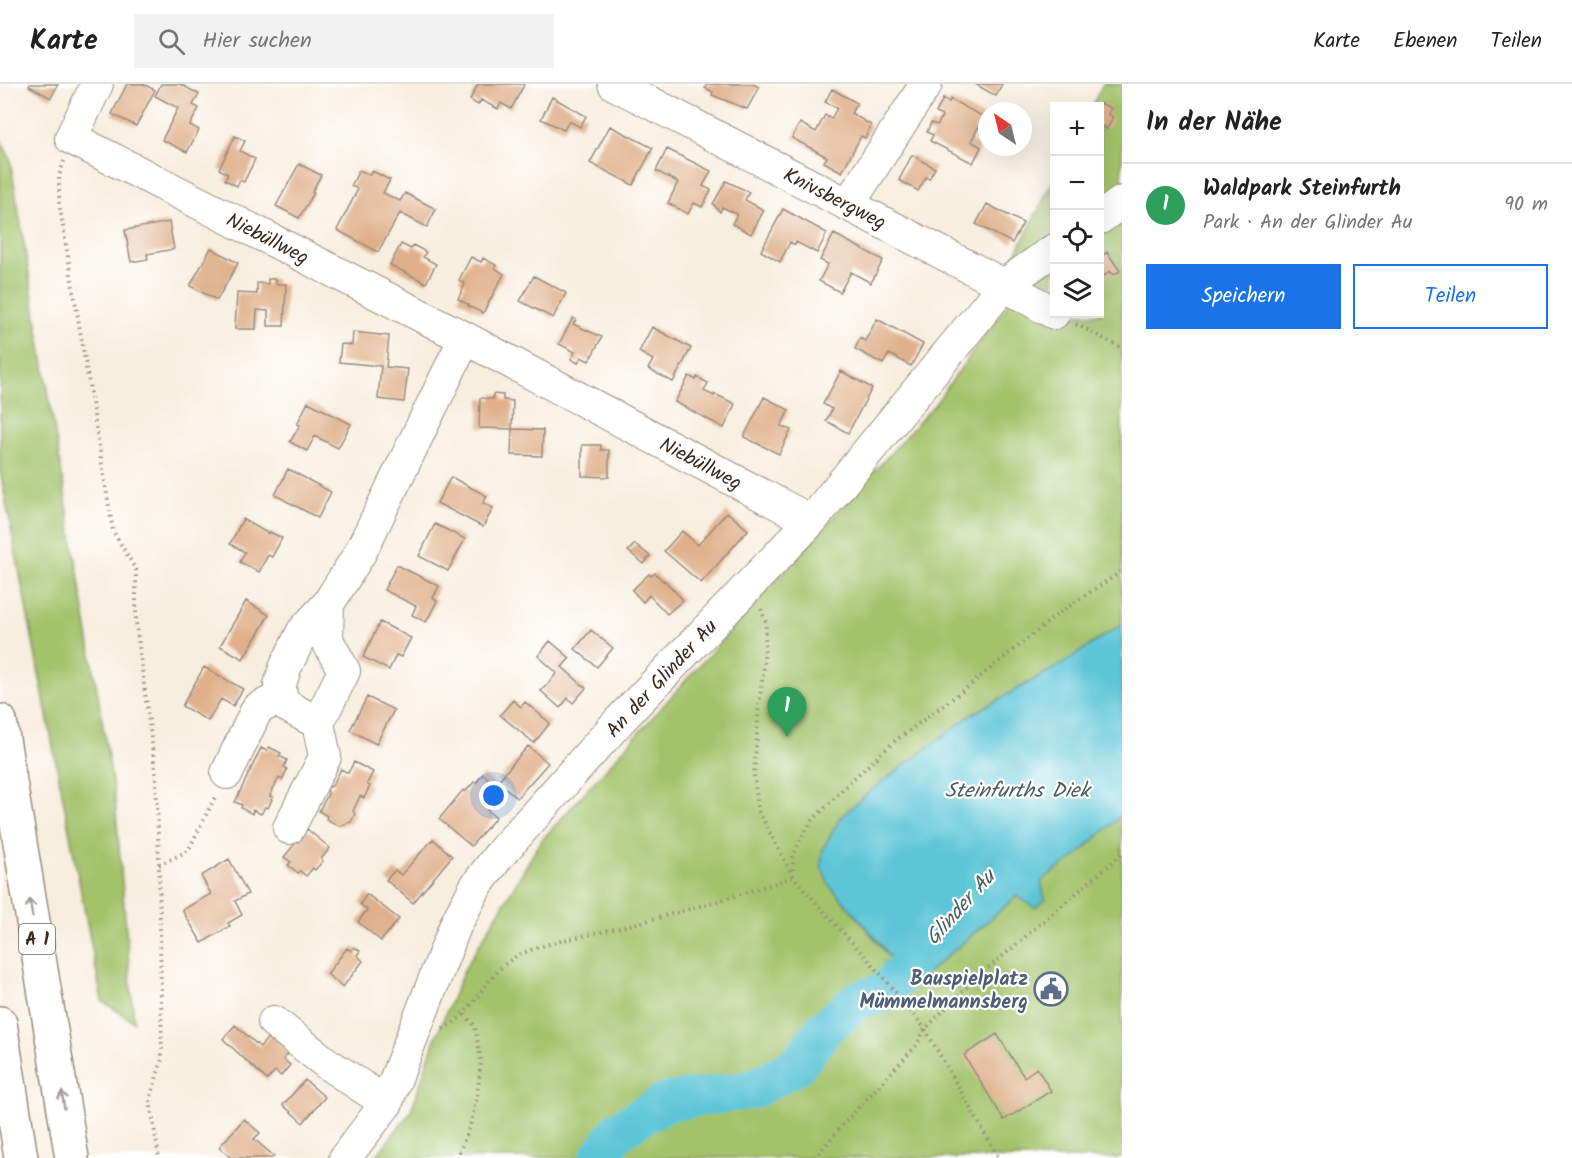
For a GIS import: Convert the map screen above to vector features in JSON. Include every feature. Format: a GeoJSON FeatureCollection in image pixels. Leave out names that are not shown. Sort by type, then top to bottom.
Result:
{"type":"FeatureCollection","features":[{"type":"Feature","properties":{"kind":"highway","name":"A 1"},"geometry":{"type":"LineString","coordinates":[[0,721],[72,1158]]}},
{"type":"Feature","properties":{"kind":"highway"},"geometry":{"type":"LineString","coordinates":[[0,1023],[21,1158]]}},
{"type":"Feature","properties":{"kind":"street"},"geometry":{"type":"LineString","coordinates":[[71,138],[98,84]]}},
{"type":"Feature","properties":{"kind":"street","name":"Knivsbergweg"},"geometry":{"type":"LineString","coordinates":[[614,84],[1050,310]]}},
{"type":"Feature","properties":{"kind":"street"},"geometry":{"type":"LineString","coordinates":[[848,206],[926,84]]}},
{"type":"Feature","properties":{"kind":"street","name":"Niebüllweg"},"geometry":{"type":"LineString","coordinates":[[71,138],[465,338],[811,521]]}},
{"type":"Feature","properties":{"kind":"street"},"geometry":{"type":"LineString","coordinates":[[1104,215],[1122,202]]}},
{"type":"Feature","properties":{"kind":"street","name":"An der Glinder Au"},"geometry":{"type":"LineString","coordinates":[[345,1158],[387,1103],[456,924],[476,886],[500,854],[620,720],[811,521],[1004,285],[1050,253]]}},
{"type":"Feature","properties":{"kind":"street"},"geometry":{"type":"LineString","coordinates":[[318,723],[285,705],[281,697],[280,685],[285,668],[303,631],[328,604],[360,553],[465,338]]}},
{"type":"Feature","properties":{"kind":"street"},"geometry":{"type":"LineString","coordinates":[[289,828],[326,758],[318,723],[344,671],[327,640],[328,604]]}},
{"type":"Feature","properties":{"kind":"street"},"geometry":{"type":"LineString","coordinates":[[227,773],[257,710],[281,697]]}},
{"type":"Feature","properties":{"kind":"street"},"geometry":{"type":"LineString","coordinates":[[274,1022],[326,1063],[387,1103]]}},
{"type":"Feature","properties":{"kind":"path"},"geometry":{"type":"LineString","coordinates":[[71,138],[59,176],[59,202],[113,531],[136,570],[136,623],[156,776],[162,1059],[150,1100],[159,1158]]}},
{"type":"Feature","properties":{"kind":"path"},"geometry":{"type":"LineString","coordinates":[[1064,318],[1122,348]]}},
{"type":"Feature","properties":{"kind":"path"},"geometry":{"type":"LineString","coordinates":[[793,877],[794,858],[799,842],[812,821],[852,780],[895,741],[1063,610],[1122,571]]}},
{"type":"Feature","properties":{"kind":"path"},"geometry":{"type":"LineString","coordinates":[[751,583],[766,622],[754,774],[758,810],[793,877],[884,978],[925,1029],[999,1158]]}},
{"type":"Feature","properties":{"kind":"path"},"geometry":{"type":"LineString","coordinates":[[159,866],[188,851],[227,773]]}},
{"type":"Feature","properties":{"kind":"path"},"geometry":{"type":"LineString","coordinates":[[815,1158],[845,1122],[916,1046],[925,1029],[970,984],[1122,854]]}},
{"type":"Feature","properties":{"kind":"path"},"geometry":{"type":"LineString","coordinates":[[413,1036],[435,1033],[454,1024],[510,960],[522,953],[707,904],[793,877]]}},
{"type":"Feature","properties":{"kind":"path"},"geometry":{"type":"LineString","coordinates":[[457,1158],[470,1125],[477,1097],[481,1061],[475,1026],[464,1014]]}},
{"type":"Feature","properties":{"kind":"green space"},"geometry":{"type":"Polygon","coordinates":[[[1103,84],[1122,84],[1122,624],[1062,664],[971,715],[869,792],[840,818],[862,923],[890,958],[884,965],[899,985],[926,974],[1017,896],[1075,857],[1122,815],[1122,1158],[375,1158],[411,1111],[435,1039],[464,970],[541,841],[935,404],[1028,276],[1010,265],[1050,187],[1050,318],[1104,318],[1104,102],[1094,102],[1103,84]]]}},
{"type":"Feature","properties":{"kind":"green space"},"geometry":{"type":"Polygon","coordinates":[[[0,139],[10,158],[115,799],[134,1022],[102,1001],[0,471],[0,139]]]}},
{"type":"Feature","properties":{"kind":"water","name":"Steinfurths Diek"},"geometry":{"type":"Polygon","coordinates":[[[1122,624],[1122,815],[1075,857],[1041,881],[1045,900],[1035,908],[1017,896],[926,974],[899,985],[883,965],[890,958],[880,943],[829,885],[821,866],[823,849],[840,818],[869,792],[971,715],[1062,664],[1122,624]]]}},
{"type":"Feature","properties":{"kind":"building"},"geometry":{"type":"Polygon","coordinates":[[[30,84],[58,84],[51,98],[29,86],[30,84]]]}},
{"type":"Feature","properties":{"kind":"building"},"geometry":{"type":"Polygon","coordinates":[[[127,84],[143,84],[155,90],[136,126],[112,114],[127,84]]]}},
{"type":"Feature","properties":{"kind":"building"},"geometry":{"type":"Polygon","coordinates":[[[161,84],[180,84],[199,94],[193,105],[199,108],[190,125],[199,130],[187,152],[162,140],[178,108],[155,96],[161,84]]]}},
{"type":"Feature","properties":{"kind":"building"},"geometry":{"type":"Polygon","coordinates":[[[478,84],[524,85],[511,109],[501,103],[498,109],[481,100],[478,105],[470,100],[478,84]]]}},
{"type":"Feature","properties":{"kind":"building"},"geometry":{"type":"Polygon","coordinates":[[[707,84],[753,84],[759,87],[747,109],[712,95],[713,92],[705,88],[707,84]]]}},
{"type":"Feature","properties":{"kind":"building"},"geometry":{"type":"Polygon","coordinates":[[[975,84],[1002,84],[996,96],[975,84]]]}},
{"type":"Feature","properties":{"kind":"building"},"geometry":{"type":"Polygon","coordinates":[[[832,89],[857,103],[851,113],[871,125],[865,138],[861,136],[842,172],[824,162],[827,157],[792,138],[800,123],[816,132],[825,115],[831,119],[837,108],[825,102],[832,89]]]}},
{"type":"Feature","properties":{"kind":"building"},"geometry":{"type":"Polygon","coordinates":[[[552,97],[586,116],[580,127],[569,121],[564,130],[541,119],[552,97]]]}},
{"type":"Feature","properties":{"kind":"building"},"geometry":{"type":"Polygon","coordinates":[[[943,99],[949,102],[950,99],[978,114],[978,128],[971,141],[978,145],[978,153],[973,163],[930,141],[933,135],[927,132],[931,123],[937,125],[942,116],[936,113],[943,99]]]}},
{"type":"Feature","properties":{"kind":"building"},"geometry":{"type":"Polygon","coordinates":[[[1104,105],[1111,108],[1108,114],[1113,117],[1107,129],[1104,127],[1104,105]]]}},
{"type":"Feature","properties":{"kind":"building"},"geometry":{"type":"Polygon","coordinates":[[[610,126],[653,148],[633,185],[590,163],[610,126]]]}},
{"type":"Feature","properties":{"kind":"building"},"geometry":{"type":"Polygon","coordinates":[[[235,136],[245,141],[240,151],[255,159],[244,182],[240,180],[237,186],[225,180],[228,174],[219,169],[235,136]]]}},
{"type":"Feature","properties":{"kind":"building"},"geometry":{"type":"Polygon","coordinates":[[[667,149],[711,171],[703,186],[711,190],[702,207],[694,203],[688,214],[668,203],[678,182],[656,171],[667,149]]]}},
{"type":"Feature","properties":{"kind":"building"},"geometry":{"type":"Polygon","coordinates":[[[912,155],[935,168],[929,179],[926,177],[918,191],[899,180],[912,155]]]}},
{"type":"Feature","properties":{"kind":"building"},"geometry":{"type":"Polygon","coordinates":[[[299,164],[321,175],[312,192],[314,193],[299,218],[276,206],[299,164]]]}},
{"type":"Feature","properties":{"kind":"building"},"geometry":{"type":"Polygon","coordinates":[[[359,170],[370,175],[372,171],[390,180],[383,193],[400,201],[405,193],[436,209],[427,227],[400,213],[378,252],[337,230],[358,189],[351,186],[359,170]]]}},
{"type":"Feature","properties":{"kind":"building"},"geometry":{"type":"Polygon","coordinates":[[[726,181],[749,192],[745,200],[764,210],[751,234],[732,224],[737,214],[722,207],[720,212],[713,204],[726,181]]]}},
{"type":"Feature","properties":{"kind":"building"},"geometry":{"type":"Polygon","coordinates":[[[987,204],[1023,223],[1012,243],[976,224],[987,204]]]}},
{"type":"Feature","properties":{"kind":"building"},"geometry":{"type":"Polygon","coordinates":[[[783,209],[827,233],[817,253],[796,242],[795,245],[790,242],[780,262],[761,251],[783,209]]]}},
{"type":"Feature","properties":{"kind":"building"},"geometry":{"type":"Polygon","coordinates":[[[169,222],[174,249],[147,254],[148,259],[131,262],[125,230],[169,222]]]}},
{"type":"Feature","properties":{"kind":"building"},"geometry":{"type":"Polygon","coordinates":[[[834,234],[883,260],[871,283],[851,272],[840,292],[819,281],[828,264],[820,260],[834,234]]]}},
{"type":"Feature","properties":{"kind":"building"},"geometry":{"type":"Polygon","coordinates":[[[401,244],[411,249],[413,245],[426,252],[423,257],[436,264],[426,283],[390,265],[401,244]]]}},
{"type":"Feature","properties":{"kind":"building"},"geometry":{"type":"Polygon","coordinates":[[[211,248],[238,263],[217,300],[190,286],[211,248]]]}},
{"type":"Feature","properties":{"kind":"building"},"geometry":{"type":"Polygon","coordinates":[[[1107,252],[1120,271],[1113,275],[1110,271],[1104,276],[1104,254],[1107,252]]]}},
{"type":"Feature","properties":{"kind":"building"},"geometry":{"type":"Polygon","coordinates":[[[471,257],[481,262],[483,258],[496,265],[495,268],[504,274],[483,313],[458,299],[465,284],[459,280],[471,257]]]}},
{"type":"Feature","properties":{"kind":"building"},"geometry":{"type":"Polygon","coordinates":[[[534,276],[566,293],[553,318],[520,301],[534,276]]]}},
{"type":"Feature","properties":{"kind":"building"},"geometry":{"type":"Polygon","coordinates":[[[268,279],[276,279],[276,284],[286,284],[284,326],[268,326],[268,311],[257,310],[256,329],[235,329],[237,293],[257,294],[257,283],[268,284],[268,279]]]}},
{"type":"Feature","properties":{"kind":"building"},"geometry":{"type":"Polygon","coordinates":[[[573,318],[576,320],[573,324],[602,337],[589,361],[581,357],[578,363],[571,359],[575,352],[559,344],[573,318]]]}},
{"type":"Feature","properties":{"kind":"building"},"geometry":{"type":"Polygon","coordinates":[[[877,319],[923,344],[911,366],[889,354],[883,364],[855,349],[860,338],[865,341],[877,319]]]}},
{"type":"Feature","properties":{"kind":"building"},"geometry":{"type":"Polygon","coordinates":[[[652,327],[691,348],[673,382],[648,369],[653,360],[639,352],[652,327]]]}},
{"type":"Feature","properties":{"kind":"building"},"geometry":{"type":"Polygon","coordinates":[[[353,332],[389,336],[386,367],[408,369],[404,402],[378,399],[381,366],[339,362],[341,344],[352,345],[353,332]]]}},
{"type":"Feature","properties":{"kind":"building"},"geometry":{"type":"Polygon","coordinates":[[[841,371],[872,388],[848,433],[826,421],[832,409],[823,404],[841,371]]]}},
{"type":"Feature","properties":{"kind":"building"},"geometry":{"type":"Polygon","coordinates":[[[689,376],[696,380],[697,377],[708,383],[704,391],[735,404],[724,428],[675,402],[689,376]]]}},
{"type":"Feature","properties":{"kind":"building"},"geometry":{"type":"Polygon","coordinates":[[[493,394],[503,395],[503,400],[513,401],[512,429],[479,428],[480,398],[493,399],[493,394]]]}},
{"type":"Feature","properties":{"kind":"building"},"geometry":{"type":"Polygon","coordinates":[[[764,397],[789,410],[781,426],[791,430],[779,454],[744,437],[764,397]]]}},
{"type":"Feature","properties":{"kind":"building"},"geometry":{"type":"Polygon","coordinates":[[[308,402],[351,424],[338,448],[315,436],[307,451],[290,442],[300,425],[297,424],[308,402]]]}},
{"type":"Feature","properties":{"kind":"building"},"geometry":{"type":"Polygon","coordinates":[[[512,429],[543,430],[542,456],[511,455],[512,429]]]}},
{"type":"Feature","properties":{"kind":"building"},"geometry":{"type":"Polygon","coordinates":[[[582,445],[601,445],[601,450],[609,450],[609,477],[582,476],[582,445]]]}},
{"type":"Feature","properties":{"kind":"building"},"geometry":{"type":"Polygon","coordinates":[[[288,469],[331,492],[318,518],[275,495],[288,469]]]}},
{"type":"Feature","properties":{"kind":"building"},"geometry":{"type":"Polygon","coordinates":[[[451,477],[487,496],[483,503],[493,508],[483,527],[437,503],[451,477]]]}},
{"type":"Feature","properties":{"kind":"building"},"geometry":{"type":"Polygon","coordinates":[[[727,512],[748,530],[701,583],[664,551],[682,531],[698,545],[727,512]]]}},
{"type":"Feature","properties":{"kind":"building"},"geometry":{"type":"Polygon","coordinates":[[[243,519],[269,534],[270,532],[282,538],[272,557],[268,555],[259,572],[240,562],[245,552],[230,544],[243,519]]]}},
{"type":"Feature","properties":{"kind":"building"},"geometry":{"type":"Polygon","coordinates":[[[435,524],[465,539],[448,571],[419,556],[435,524]]]}},
{"type":"Feature","properties":{"kind":"building"},"geometry":{"type":"Polygon","coordinates":[[[635,544],[650,556],[644,564],[628,551],[635,544]]]}},
{"type":"Feature","properties":{"kind":"building"},"geometry":{"type":"Polygon","coordinates":[[[397,565],[439,586],[433,598],[437,601],[426,622],[412,615],[416,606],[384,590],[397,565]]]}},
{"type":"Feature","properties":{"kind":"building"},"geometry":{"type":"Polygon","coordinates":[[[655,573],[683,600],[667,614],[649,595],[643,602],[632,590],[649,574],[651,576],[655,573]]]}},
{"type":"Feature","properties":{"kind":"building"},"geometry":{"type":"Polygon","coordinates":[[[246,601],[269,615],[243,659],[220,646],[246,601]]]}},
{"type":"Feature","properties":{"kind":"building"},"geometry":{"type":"Polygon","coordinates":[[[380,622],[411,638],[401,657],[396,655],[389,670],[363,657],[380,622]]]}},
{"type":"Feature","properties":{"kind":"building"},"geometry":{"type":"Polygon","coordinates":[[[591,630],[613,648],[597,667],[575,649],[591,630]]]}},
{"type":"Feature","properties":{"kind":"building"},"geometry":{"type":"Polygon","coordinates":[[[550,641],[570,658],[562,667],[586,688],[573,703],[568,698],[560,708],[541,691],[557,673],[538,656],[550,641]]]}},
{"type":"Feature","properties":{"kind":"building"},"geometry":{"type":"Polygon","coordinates":[[[204,667],[243,689],[233,706],[221,699],[208,721],[182,706],[204,667]]]}},
{"type":"Feature","properties":{"kind":"building"},"geometry":{"type":"Polygon","coordinates":[[[367,697],[394,710],[376,744],[350,730],[367,697]]]}},
{"type":"Feature","properties":{"kind":"building"},"geometry":{"type":"Polygon","coordinates":[[[513,700],[521,707],[525,702],[550,723],[534,743],[500,715],[513,700]]]}},
{"type":"Feature","properties":{"kind":"building"},"geometry":{"type":"Polygon","coordinates":[[[528,746],[548,763],[517,798],[498,781],[528,746]]]}},
{"type":"Feature","properties":{"kind":"building"},"geometry":{"type":"Polygon","coordinates":[[[269,747],[281,753],[279,756],[287,760],[284,767],[287,769],[282,780],[279,778],[274,787],[268,808],[265,807],[261,814],[253,810],[252,814],[235,802],[261,748],[267,751],[269,747]]]}},
{"type":"Feature","properties":{"kind":"building"},"geometry":{"type":"Polygon","coordinates":[[[354,762],[373,772],[367,784],[370,786],[364,798],[360,796],[351,822],[339,826],[326,819],[327,816],[319,811],[328,794],[327,788],[332,786],[341,769],[348,773],[354,762]]]}},
{"type":"Feature","properties":{"kind":"building"},"geometry":{"type":"Polygon","coordinates":[[[483,774],[499,788],[492,797],[496,800],[487,810],[496,817],[471,846],[439,819],[463,790],[465,792],[483,774]]]}},
{"type":"Feature","properties":{"kind":"building"},"geometry":{"type":"Polygon","coordinates":[[[307,829],[330,848],[321,859],[323,861],[306,876],[288,865],[291,862],[284,857],[307,829]]]}},
{"type":"Feature","properties":{"kind":"building"},"geometry":{"type":"Polygon","coordinates":[[[433,839],[452,856],[413,903],[386,880],[395,870],[401,875],[433,839]]]}},
{"type":"Feature","properties":{"kind":"building"},"geometry":{"type":"Polygon","coordinates":[[[229,859],[248,894],[235,901],[242,915],[228,923],[230,926],[202,943],[182,910],[211,894],[201,876],[229,859]]]}},
{"type":"Feature","properties":{"kind":"building"},"geometry":{"type":"Polygon","coordinates":[[[367,894],[399,919],[381,941],[358,922],[367,910],[360,904],[367,894]]]}},
{"type":"Feature","properties":{"kind":"building"},"geometry":{"type":"Polygon","coordinates":[[[354,947],[360,951],[357,955],[363,961],[343,987],[327,974],[347,948],[351,951],[354,947]]]}},
{"type":"Feature","properties":{"kind":"building"},"geometry":{"type":"Polygon","coordinates":[[[235,1025],[260,1047],[274,1030],[290,1052],[283,1059],[290,1065],[281,1076],[275,1071],[267,1080],[223,1039],[235,1025]]]}},
{"type":"Feature","properties":{"kind":"building"},"geometry":{"type":"Polygon","coordinates":[[[997,1034],[1024,1077],[1037,1068],[1051,1091],[1004,1120],[964,1055],[997,1034]]]}},
{"type":"Feature","properties":{"kind":"building"},"geometry":{"type":"Polygon","coordinates":[[[305,1080],[325,1097],[303,1123],[283,1105],[305,1080]]]}},
{"type":"Feature","properties":{"kind":"building"},"geometry":{"type":"Polygon","coordinates":[[[244,1119],[260,1133],[254,1139],[274,1156],[272,1158],[231,1158],[219,1147],[244,1119]]]}},
{"type":"Feature","properties":{"kind":"waterway","name":"Glinder Au"},"geometry":{"type":"LineString","coordinates":[[599,1158],[619,1130],[666,1102],[752,1090],[797,1065],[824,1029],[858,1000],[885,992],[931,940]]}},
{"type":"Feature","properties":{"kind":"place","name":"Waldpark Steinfurth"},"geometry":{"type":"Point","coordinates":[787,737]}},
{"type":"Feature","properties":{"kind":"place","name":"Bauspielplatz Mümmelmannsberg"},"geometry":{"type":"Point","coordinates":[1051,989]}}]}
